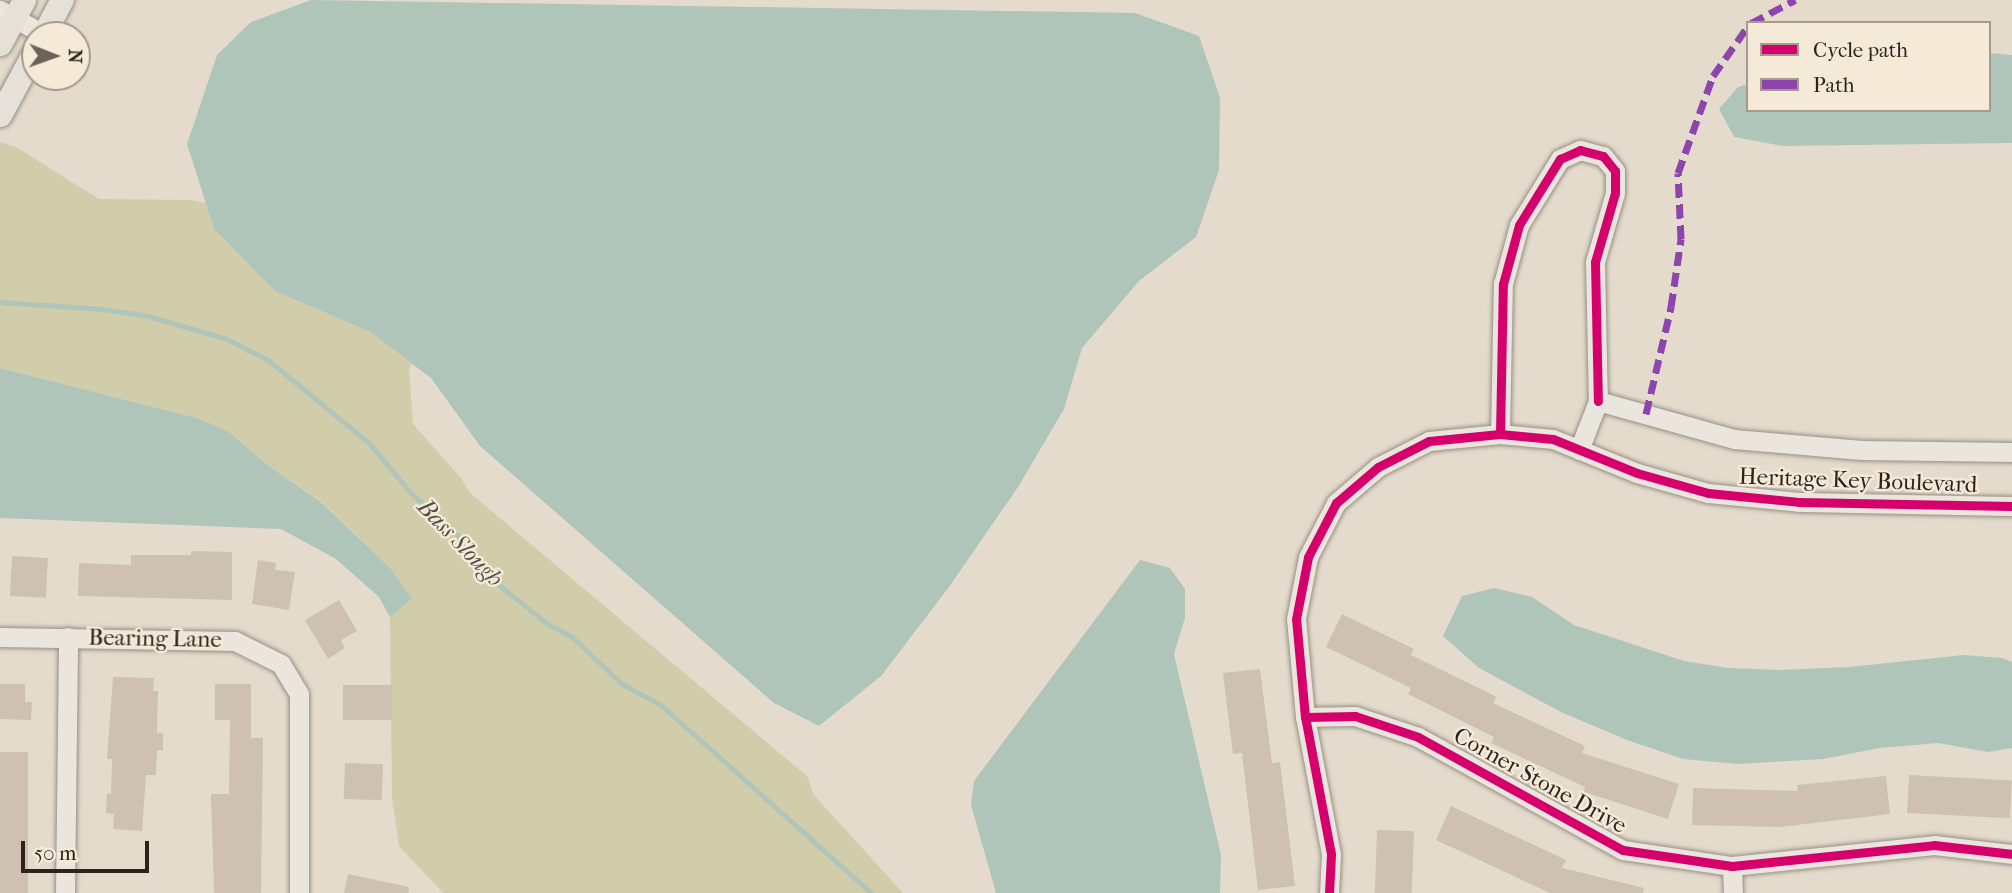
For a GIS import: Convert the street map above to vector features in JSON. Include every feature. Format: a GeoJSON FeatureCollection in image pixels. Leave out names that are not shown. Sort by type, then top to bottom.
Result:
{"type":"FeatureCollection","features":[{"type":"Feature","properties":{"kind":"main road"},"geometry":{"type":"LineString","coordinates":[[51,21],[62,0]]}},
{"type":"Feature","properties":{"kind":"main road"},"geometry":{"type":"LineString","coordinates":[[0,44],[13,10]]}},
{"type":"Feature","properties":{"kind":"main road"},"geometry":{"type":"LineString","coordinates":[[0,115],[21,76]]}},
{"type":"Feature","properties":{"kind":"street"},"geometry":{"type":"LineString","coordinates":[[1500,434],[1503,284],[1519,225],[1560,159],[1580,150],[1603,156],[1615,171],[1615,193],[1595,262],[1598,401],[1579,450]]}},
{"type":"Feature","properties":{"kind":"street"},"geometry":{"type":"LineString","coordinates":[[1598,401],[1734,439],[1862,450],[2012,452]]}},
{"type":"Feature","properties":{"kind":"street","name":"Heritage Key Boulevard"},"geometry":{"type":"LineString","coordinates":[[1329,893],[1331,854],[1305,717],[1296,619],[1308,557],[1336,503],[1378,467],[1429,442],[1500,434],[1553,439],[1637,473],[1708,493],[1799,502],[2012,506]]}},
{"type":"Feature","properties":{"kind":"street","name":"Bearing Lane"},"geometry":{"type":"LineString","coordinates":[[0,637],[235,641],[281,664],[299,694],[299,893]]}},
{"type":"Feature","properties":{"kind":"street"},"geometry":{"type":"LineString","coordinates":[[65,893],[68,637]]}},
{"type":"Feature","properties":{"kind":"street","name":"Corner Stone Drive"},"geometry":{"type":"LineString","coordinates":[[1305,717],[1355,716],[1418,737],[1623,850],[1732,866],[1934,845],[2012,853]]}},
{"type":"Feature","properties":{"kind":"street"},"geometry":{"type":"LineString","coordinates":[[1732,866],[1733,893]]}},
{"type":"Feature","properties":{"kind":"shaded area"},"geometry":{"type":"Polygon","coordinates":[[[311,0],[1135,13],[1199,36],[1220,98],[1219,170],[1196,237],[1139,281],[1082,348],[1064,409],[1018,487],[949,587],[881,676],[819,726],[774,703],[480,446],[431,378],[370,332],[275,291],[214,229],[187,144],[217,55],[251,22],[311,0]]]}},
{"type":"Feature","properties":{"kind":"shaded area"},"geometry":{"type":"Polygon","coordinates":[[[1991,53],[2012,55],[2012,143],[1783,146],[1734,137],[1719,109],[1738,87],[1746,85],[1746,112],[1991,112],[1991,53]]]}},
{"type":"Feature","properties":{"kind":"shaded area"},"geometry":{"type":"Polygon","coordinates":[[[0,142],[16,147],[99,199],[190,200],[206,203],[214,229],[275,291],[370,332],[412,364],[409,370],[413,424],[461,478],[470,493],[808,777],[813,794],[903,893],[443,893],[399,846],[392,797],[390,617],[411,600],[390,568],[322,502],[266,464],[229,432],[197,418],[0,368],[0,142]]]}},
{"type":"Feature","properties":{"kind":"shaded area"},"geometry":{"type":"Polygon","coordinates":[[[0,368],[197,418],[229,432],[266,464],[321,502],[390,568],[412,599],[390,617],[379,597],[336,559],[281,529],[0,518],[0,368]]]}},
{"type":"Feature","properties":{"kind":"shaded area"},"geometry":{"type":"Polygon","coordinates":[[[1140,560],[1170,568],[1185,589],[1185,618],[1174,654],[1221,855],[1220,893],[996,893],[971,805],[974,781],[1140,560]]]}},
{"type":"Feature","properties":{"kind":"shaded area"},"geometry":{"type":"Polygon","coordinates":[[[1494,588],[1532,597],[1574,625],[1684,661],[1728,668],[1780,670],[1849,667],[1964,655],[2002,658],[2012,662],[2012,748],[1988,752],[1938,743],[1880,748],[1823,759],[1737,764],[1683,759],[1627,740],[1561,712],[1479,668],[1443,636],[1462,596],[1494,588]]]}},
{"type":"Feature","properties":{"kind":"building"},"geometry":{"type":"Polygon","coordinates":[[[191,551],[232,552],[232,600],[78,596],[79,563],[131,565],[131,555],[191,555],[191,551]]]}},
{"type":"Feature","properties":{"kind":"building"},"geometry":{"type":"Polygon","coordinates":[[[12,556],[48,558],[46,598],[10,596],[12,556]]]}},
{"type":"Feature","properties":{"kind":"building"},"geometry":{"type":"Polygon","coordinates":[[[258,560],[276,563],[275,570],[295,572],[289,610],[252,604],[258,560]]]}},
{"type":"Feature","properties":{"kind":"building"},"geometry":{"type":"Polygon","coordinates":[[[339,600],[357,631],[341,640],[345,648],[328,659],[305,620],[339,600]]]}},
{"type":"Feature","properties":{"kind":"building"},"geometry":{"type":"Polygon","coordinates":[[[1342,614],[1414,649],[1411,655],[1497,697],[1493,703],[1585,746],[1582,753],[1679,784],[1668,819],[1584,792],[1585,787],[1491,743],[1494,737],[1408,694],[1411,688],[1326,647],[1342,614]]]}},
{"type":"Feature","properties":{"kind":"building"},"geometry":{"type":"Polygon","coordinates":[[[1260,669],[1272,763],[1280,762],[1295,886],[1258,890],[1242,753],[1233,754],[1223,673],[1260,669]]]}},
{"type":"Feature","properties":{"kind":"building"},"geometry":{"type":"Polygon","coordinates":[[[113,677],[154,678],[153,691],[158,691],[157,733],[163,733],[163,750],[157,750],[156,775],[146,775],[142,831],[113,829],[114,814],[106,813],[107,793],[111,794],[112,759],[107,759],[113,677]]]}},
{"type":"Feature","properties":{"kind":"building"},"geometry":{"type":"Polygon","coordinates":[[[0,684],[25,684],[25,702],[32,702],[31,720],[0,719],[0,684]]]}},
{"type":"Feature","properties":{"kind":"building"},"geometry":{"type":"Polygon","coordinates":[[[215,684],[251,684],[251,738],[263,738],[261,893],[214,893],[211,794],[229,794],[230,720],[215,720],[215,684]]]}},
{"type":"Feature","properties":{"kind":"building"},"geometry":{"type":"Polygon","coordinates":[[[343,685],[392,685],[392,720],[343,720],[343,685]]]}},
{"type":"Feature","properties":{"kind":"building"},"geometry":{"type":"Polygon","coordinates":[[[0,752],[28,752],[28,893],[0,893],[0,752]]]}},
{"type":"Feature","properties":{"kind":"building"},"geometry":{"type":"Polygon","coordinates":[[[345,763],[383,764],[382,800],[344,799],[345,763]]]}},
{"type":"Feature","properties":{"kind":"building"},"geometry":{"type":"Polygon","coordinates":[[[1909,775],[2012,780],[2010,818],[1907,813],[1909,775]]]}},
{"type":"Feature","properties":{"kind":"building"},"geometry":{"type":"Polygon","coordinates":[[[1886,776],[1890,814],[1780,827],[1692,825],[1693,788],[1798,791],[1797,785],[1886,776]]]}},
{"type":"Feature","properties":{"kind":"building"},"geometry":{"type":"Polygon","coordinates":[[[1451,806],[1566,860],[1562,868],[1644,888],[1643,893],[1550,893],[1436,840],[1451,806]]]}},
{"type":"Feature","properties":{"kind":"building"},"geometry":{"type":"Polygon","coordinates":[[[1377,830],[1414,831],[1412,893],[1375,893],[1377,830]]]}},
{"type":"Feature","properties":{"kind":"building"},"geometry":{"type":"Polygon","coordinates":[[[348,874],[409,887],[408,893],[344,893],[348,874]]]}},
{"type":"Feature","properties":{"kind":"waterway","name":"Bass Slough"},"geometry":{"type":"LineString","coordinates":[[0,302],[103,309],[148,316],[227,339],[268,360],[369,443],[411,493],[463,540],[489,577],[549,625],[571,636],[622,684],[661,705],[871,893]]}},
{"type":"Feature","properties":{"kind":"marked path"},"geometry":{"type":"LineString","coordinates":[[1755,21],[1795,0]]}},
{"type":"Feature","properties":{"kind":"marked path"},"geometry":{"type":"LineString","coordinates":[[1646,414],[1671,307],[1681,239],[1678,173],[1713,76],[1746,29]]}},
{"type":"Feature","properties":{"kind":"cycle path"},"geometry":{"type":"LineString","coordinates":[[1500,434],[1503,284],[1519,225],[1560,159],[1580,150],[1603,156],[1615,171],[1615,193],[1595,262],[1598,401]]}},
{"type":"Feature","properties":{"kind":"cycle path"},"geometry":{"type":"LineString","coordinates":[[1329,893],[1331,854],[1305,717],[1296,619],[1308,557],[1336,503],[1378,467],[1429,441],[1500,434],[1553,439],[1637,473],[1708,493],[1799,502],[2012,506]]}},
{"type":"Feature","properties":{"kind":"cycle path"},"geometry":{"type":"LineString","coordinates":[[1305,717],[1355,716],[1418,737],[1623,850],[1732,866],[1934,845],[2012,854]]}}]}
